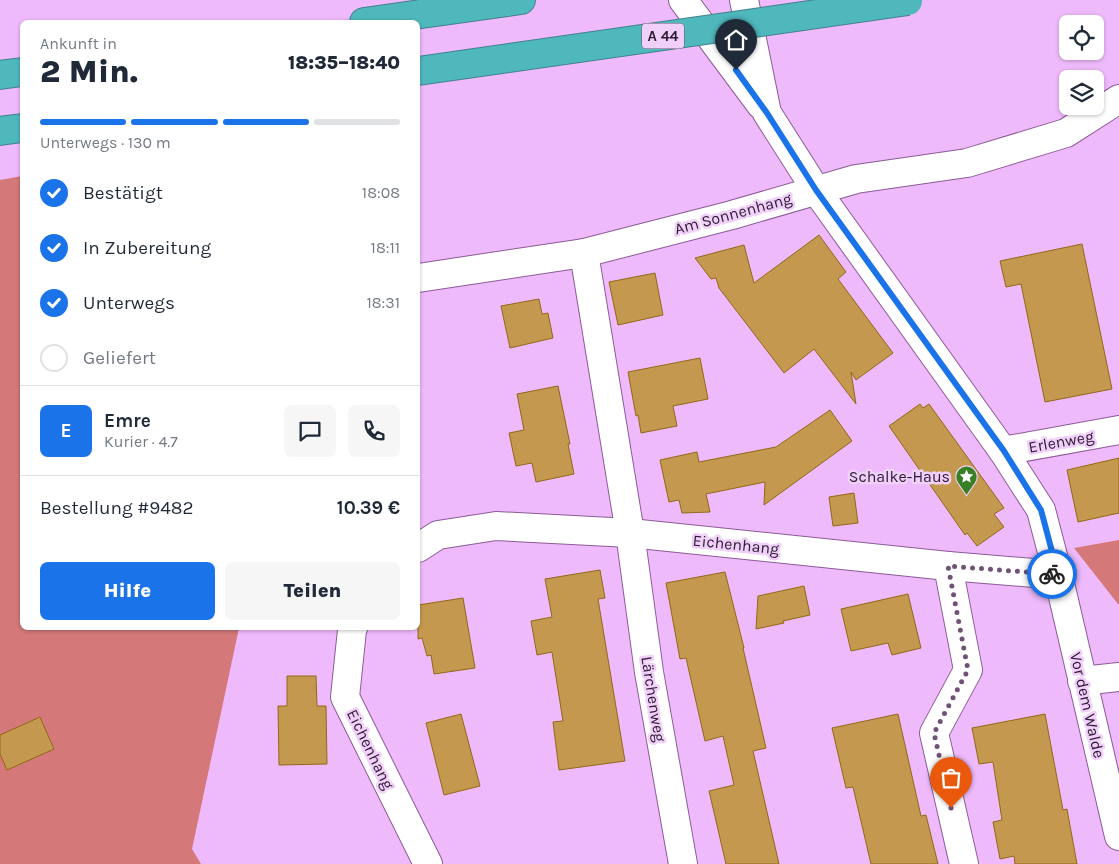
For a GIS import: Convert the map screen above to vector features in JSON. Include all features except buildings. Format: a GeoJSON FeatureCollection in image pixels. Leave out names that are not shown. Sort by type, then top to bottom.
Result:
{"type":"FeatureCollection","features":[{"type":"Feature","properties":{"kind":"highway"},"geometry":{"type":"LineString","coordinates":[[378,20],[521,0]]}},
{"type":"Feature","properties":{"kind":"highway","name":"A 44"},"geometry":{"type":"LineString","coordinates":[[420,71],[911,0]]}},
{"type":"Feature","properties":{"kind":"highway"},"geometry":{"type":"LineString","coordinates":[[0,75],[20,72]]}},
{"type":"Feature","properties":{"kind":"highway"},"geometry":{"type":"LineString","coordinates":[[0,131],[20,128]]}},
{"type":"Feature","properties":{"kind":"street"},"geometry":{"type":"LineString","coordinates":[[683,0],[767,113],[816,190],[1004,451],[1041,510],[1058,574]]}},
{"type":"Feature","properties":{"kind":"street"},"geometry":{"type":"LineString","coordinates":[[744,0],[767,113]]}},
{"type":"Feature","properties":{"kind":"street","name":"Am Sonnenhang"},"geometry":{"type":"LineString","coordinates":[[420,278],[584,252],[732,214],[856,179],[968,163],[1066,132],[1119,99]]}},
{"type":"Feature","properties":{"kind":"street"},"geometry":{"type":"LineString","coordinates":[[584,252],[630,533]]}},
{"type":"Feature","properties":{"kind":"street","name":"Erlenweg"},"geometry":{"type":"LineString","coordinates":[[1004,451],[1119,430]]}},
{"type":"Feature","properties":{"kind":"street","name":"Eichenhang"},"geometry":{"type":"LineString","coordinates":[[420,547],[438,535],[496,526],[630,533],[948,566],[1058,574]]}},
{"type":"Feature","properties":{"kind":"street","name":"Lärchenweg"},"geometry":{"type":"LineString","coordinates":[[630,533],[649,672],[682,864]]}},
{"type":"Feature","properties":{"kind":"street"},"geometry":{"type":"LineString","coordinates":[[948,566],[968,670],[934,733],[964,864]]}},
{"type":"Feature","properties":{"kind":"street","name":"Vor dem Walde"},"geometry":{"type":"LineString","coordinates":[[1058,574],[1119,836]]}},
{"type":"Feature","properties":{"kind":"street","name":"Eichenhang"},"geometry":{"type":"LineString","coordinates":[[352,630],[345,697],[428,864]]}},
{"type":"Feature","properties":{"kind":"street"},"geometry":{"type":"LineString","coordinates":[[1082,681],[1119,677]]}},
{"type":"Feature","properties":{"kind":"shaded area"},"geometry":{"type":"Polygon","coordinates":[[[20,176],[20,630],[239,630],[192,849],[201,864],[0,864],[0,180],[20,176]]]}},
{"type":"Feature","properties":{"kind":"shaded area"},"geometry":{"type":"Polygon","coordinates":[[[1119,540],[1119,604],[1118,604],[1074,548],[1119,540]]]}},
{"type":"Feature","properties":{"kind":"way so far"},"geometry":{"type":"LineString","coordinates":[[951,808],[934,733],[968,670],[948,566],[1052,574]]}},
{"type":"Feature","properties":{"kind":"place","name":"Schalke-Haus"},"geometry":{"type":"Point","coordinates":[966,495]}},
{"type":"Feature","properties":{"kind":"route"},"geometry":{"type":"LineString","coordinates":[[736,70],[767,113],[816,190],[1004,451],[1041,510],[1058,574],[1052,574]]}}]}
